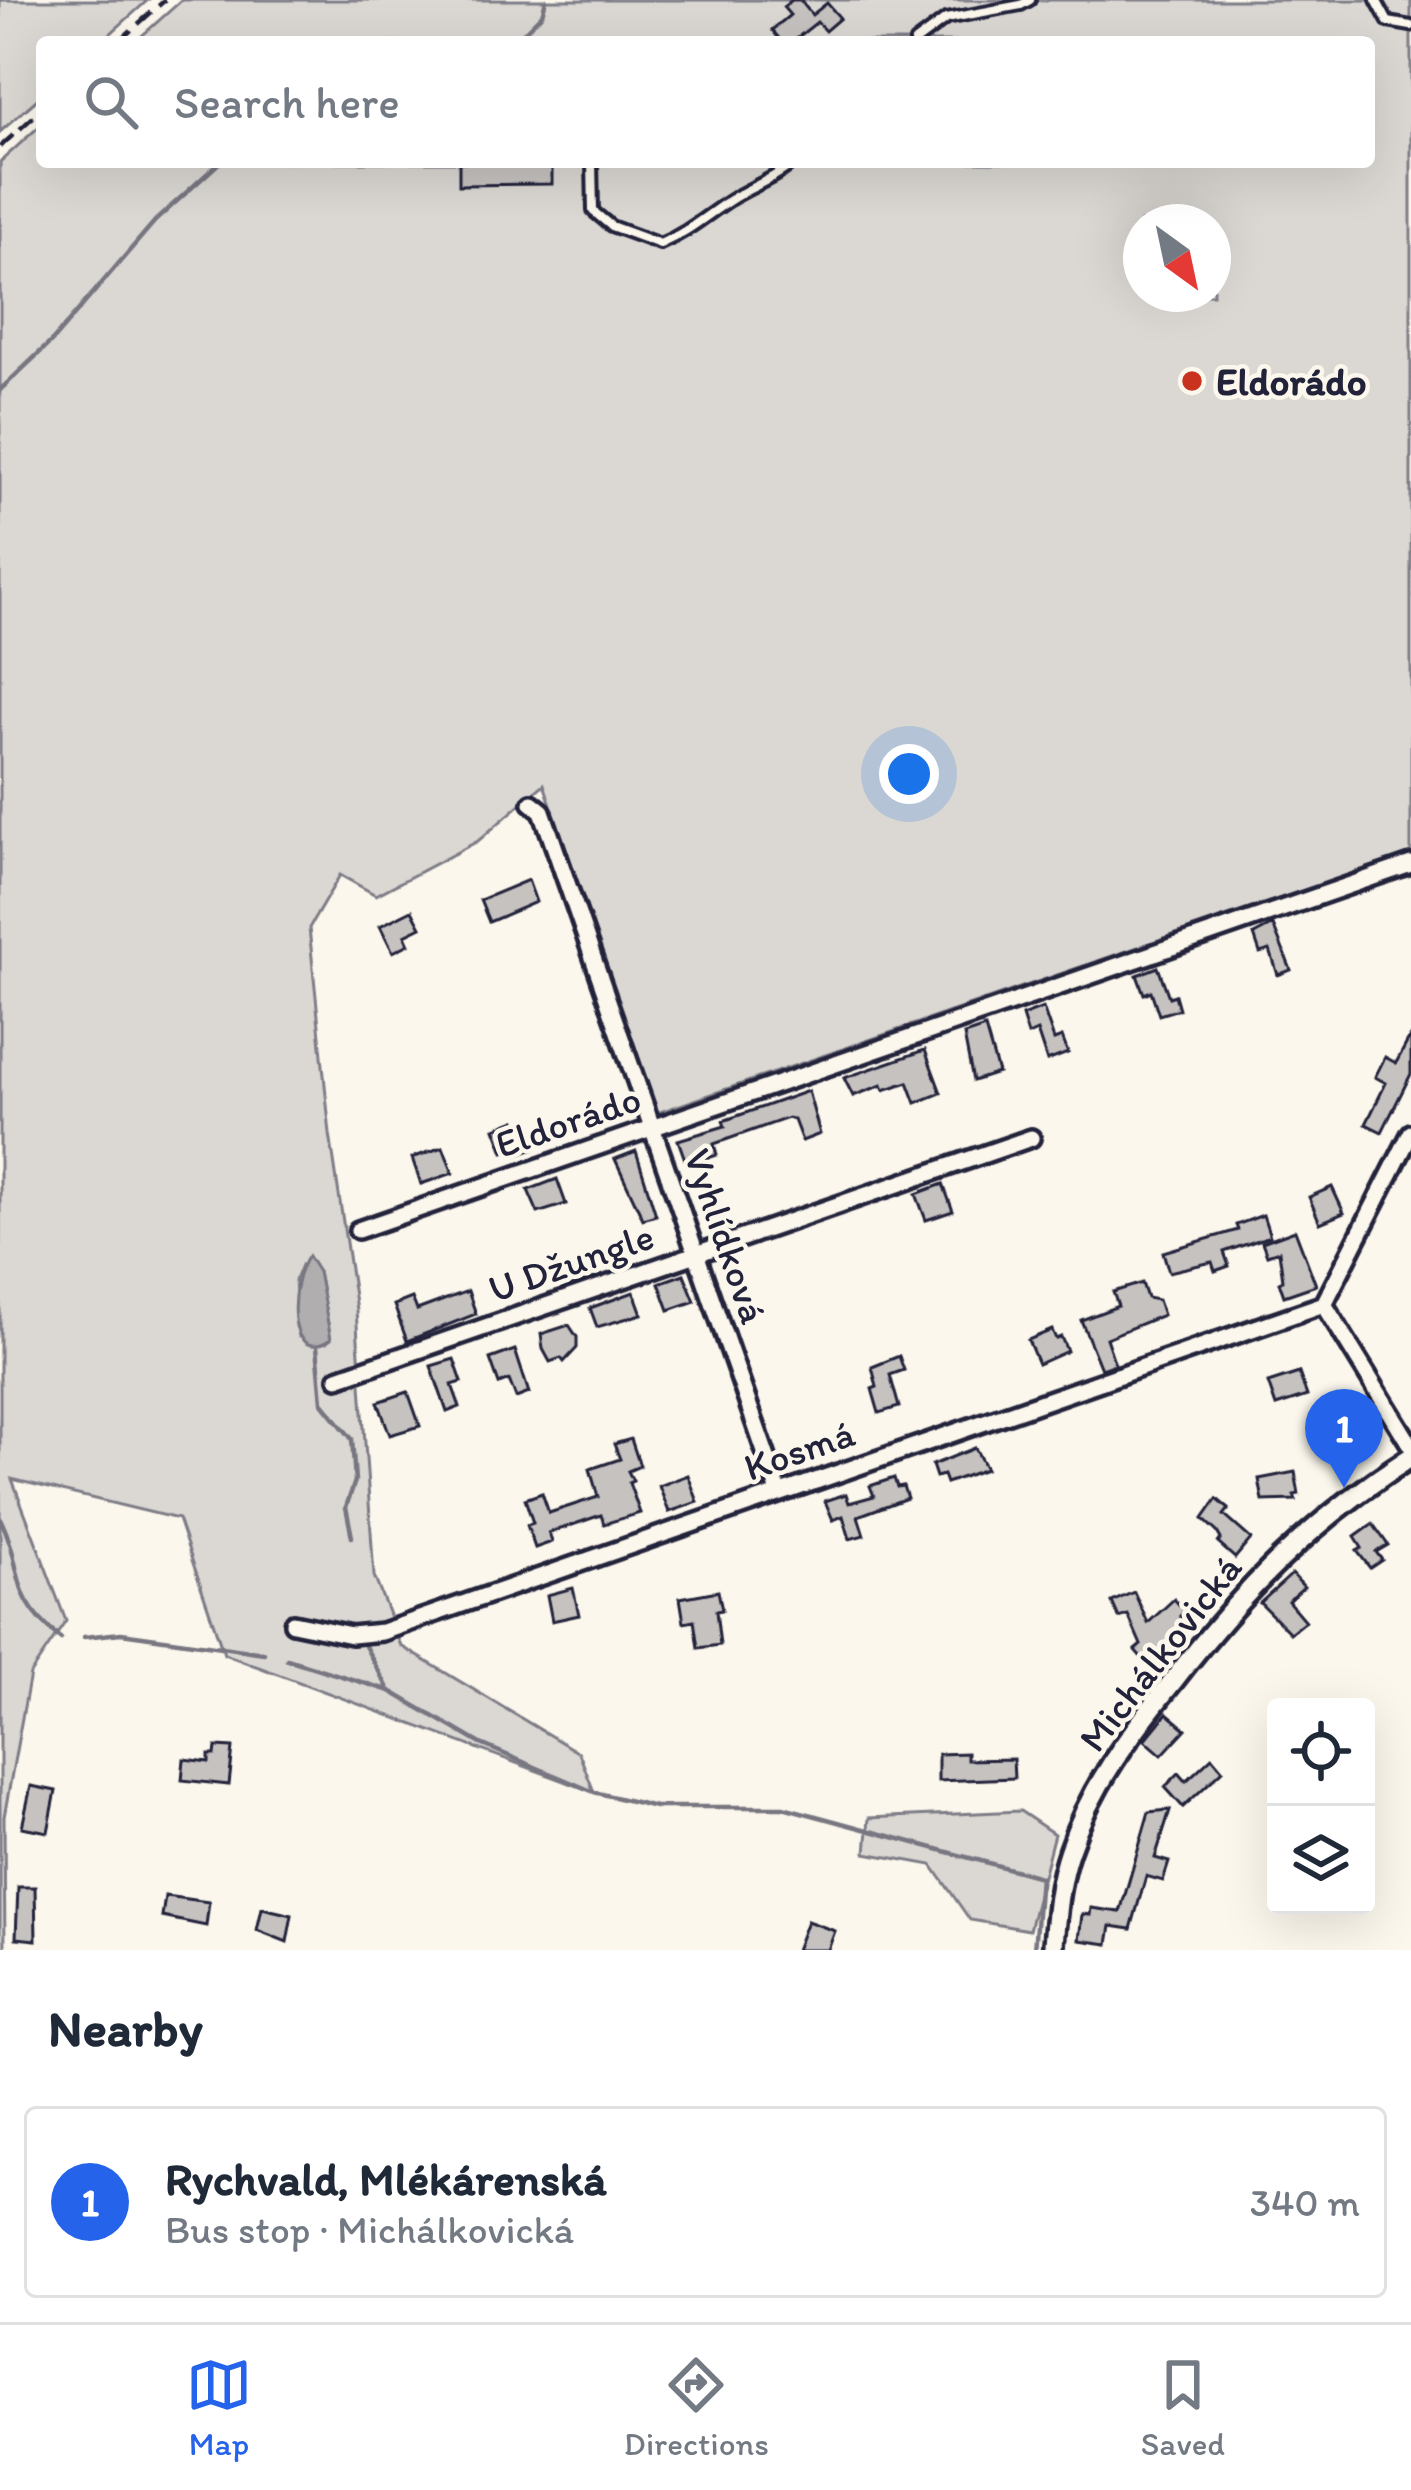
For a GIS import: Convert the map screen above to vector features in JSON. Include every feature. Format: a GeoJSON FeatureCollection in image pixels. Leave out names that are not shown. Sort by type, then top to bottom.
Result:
{"type":"FeatureCollection","features":[{"type":"Feature","properties":{"kind":"street","name":"Vyhlídková"},"geometry":{"type":"LineString","coordinates":[[532,803],[542,811],[779,1492]]}},
{"type":"Feature","properties":{"kind":"street","name":"Eldorádo"},"geometry":{"type":"LineString","coordinates":[[358,1230],[1411,864]]}},
{"type":"Feature","properties":{"kind":"street"},"geometry":{"type":"LineString","coordinates":[[1411,1133],[1324,1304],[1411,1446]]}},
{"type":"Feature","properties":{"kind":"street","name":"U Džungle"},"geometry":{"type":"LineString","coordinates":[[338,1378],[1031,1138]]}},
{"type":"Feature","properties":{"kind":"street","name":"Kosmá"},"geometry":{"type":"LineString","coordinates":[[293,1623],[351,1634],[382,1632],[1324,1304]]}},
{"type":"Feature","properties":{"kind":"street","name":"Michálkovická"},"geometry":{"type":"LineString","coordinates":[[1054,1950],[1058,1892],[1068,1853],[1083,1814],[1126,1739],[1242,1594],[1285,1551],[1411,1457]]}},
{"type":"Feature","properties":{"kind":"lane"},"geometry":{"type":"LineString","coordinates":[[923,36],[946,20],[1030,0]]}},
{"type":"Feature","properties":{"kind":"lane"},"geometry":{"type":"LineString","coordinates":[[1376,0],[1388,22],[1411,26]]}},
{"type":"Feature","properties":{"kind":"lane"},"geometry":{"type":"LineString","coordinates":[[592,168],[593,211],[611,226],[660,244],[686,233],[786,168]]}},
{"type":"Feature","properties":{"kind":"shaded area"},"geometry":{"type":"Polygon","coordinates":[[[0,0],[148,0],[108,36],[36,36],[36,100],[0,132],[0,0]]]}},
{"type":"Feature","properties":{"kind":"shaded area"},"geometry":{"type":"Polygon","coordinates":[[[182,0],[1411,0],[1411,853],[657,1113],[544,784],[478,841],[376,895],[340,875],[309,928],[330,1134],[356,1310],[374,1576],[401,1646],[579,1753],[594,1792],[224,1654],[178,1519],[12,1479],[66,1621],[30,1674],[4,1817],[5,1950],[0,1950],[0,162],[36,129],[36,168],[1375,168],[1375,36],[142,36],[182,0]],[[301,1265],[295,1280],[299,1337],[326,1343],[331,1339],[318,1272],[301,1265]]]}},
{"type":"Feature","properties":{"kind":"shaded area"},"geometry":{"type":"Polygon","coordinates":[[[308,1256],[318,1272],[331,1339],[316,1345],[305,1342],[298,1333],[295,1318],[297,1284],[308,1256]]]}},
{"type":"Feature","properties":{"kind":"shaded area"},"geometry":{"type":"Polygon","coordinates":[[[1020,1811],[1054,1834],[1029,1930],[970,1920],[932,1865],[866,1853],[869,1818],[1020,1811]]]}},
{"type":"Feature","properties":{"kind":"building"},"geometry":{"type":"Polygon","coordinates":[[[800,0],[812,15],[827,3],[840,18],[825,31],[817,22],[800,36],[777,36],[772,30],[790,15],[783,7],[800,0]]]}},
{"type":"Feature","properties":{"kind":"building"},"geometry":{"type":"Polygon","coordinates":[[[459,168],[552,168],[552,184],[459,185],[459,168]]]}},
{"type":"Feature","properties":{"kind":"building"},"geometry":{"type":"Polygon","coordinates":[[[528,880],[536,902],[489,922],[480,900],[528,880]]]}},
{"type":"Feature","properties":{"kind":"building"},"geometry":{"type":"Polygon","coordinates":[[[412,910],[421,927],[405,935],[409,944],[393,952],[380,926],[412,910]]]}},
{"type":"Feature","properties":{"kind":"building"},"geometry":{"type":"Polygon","coordinates":[[[1273,925],[1291,970],[1278,975],[1270,950],[1260,953],[1254,935],[1273,925]]]}},
{"type":"Feature","properties":{"kind":"building"},"geometry":{"type":"Polygon","coordinates":[[[1158,967],[1179,1009],[1159,1015],[1151,991],[1144,994],[1137,975],[1158,967]]]}},
{"type":"Feature","properties":{"kind":"building"},"geometry":{"type":"Polygon","coordinates":[[[1043,1008],[1054,1040],[1062,1037],[1068,1053],[1047,1061],[1037,1031],[1028,1035],[1022,1016],[1043,1008]]]}},
{"type":"Feature","properties":{"kind":"building"},"geometry":{"type":"Polygon","coordinates":[[[985,1028],[998,1073],[973,1081],[964,1035],[985,1028]]]}},
{"type":"Feature","properties":{"kind":"building"},"geometry":{"type":"Polygon","coordinates":[[[1411,1035],[1411,1074],[1382,1132],[1366,1124],[1386,1083],[1375,1077],[1385,1057],[1396,1063],[1411,1035]]]}},
{"type":"Feature","properties":{"kind":"building"},"geometry":{"type":"Polygon","coordinates":[[[925,1050],[941,1093],[916,1103],[908,1082],[853,1096],[844,1078],[925,1050]]]}},
{"type":"Feature","properties":{"kind":"building"},"geometry":{"type":"Polygon","coordinates":[[[808,1091],[820,1134],[802,1141],[794,1120],[788,1118],[714,1144],[717,1155],[687,1165],[678,1140],[808,1091]]]}},
{"type":"Feature","properties":{"kind":"building"},"geometry":{"type":"Polygon","coordinates":[[[516,1120],[534,1149],[517,1155],[514,1149],[504,1152],[495,1128],[516,1120]]]}},
{"type":"Feature","properties":{"kind":"building"},"geometry":{"type":"Polygon","coordinates":[[[443,1147],[453,1173],[421,1184],[412,1158],[443,1147]]]}},
{"type":"Feature","properties":{"kind":"building"},"geometry":{"type":"Polygon","coordinates":[[[636,1151],[656,1215],[643,1219],[615,1159],[636,1151]]]}},
{"type":"Feature","properties":{"kind":"building"},"geometry":{"type":"Polygon","coordinates":[[[557,1179],[566,1204],[538,1213],[528,1190],[557,1179]]]}},
{"type":"Feature","properties":{"kind":"building"},"geometry":{"type":"Polygon","coordinates":[[[943,1184],[953,1211],[926,1220],[916,1194],[943,1184]]]}},
{"type":"Feature","properties":{"kind":"building"},"geometry":{"type":"Polygon","coordinates":[[[1332,1187],[1344,1213],[1320,1223],[1309,1197],[1332,1187]]]}},
{"type":"Feature","properties":{"kind":"building"},"geometry":{"type":"Polygon","coordinates":[[[1263,1215],[1270,1236],[1224,1252],[1229,1266],[1215,1271],[1212,1262],[1169,1272],[1163,1252],[1238,1230],[1236,1225],[1263,1215]]]}},
{"type":"Feature","properties":{"kind":"building"},"geometry":{"type":"Polygon","coordinates":[[[1295,1230],[1316,1285],[1284,1296],[1279,1251],[1267,1255],[1262,1242],[1295,1230]]]}},
{"type":"Feature","properties":{"kind":"building"},"geometry":{"type":"Polygon","coordinates":[[[684,1274],[695,1301],[669,1310],[659,1283],[684,1274]]]}},
{"type":"Feature","properties":{"kind":"building"},"geometry":{"type":"Polygon","coordinates":[[[1142,1283],[1147,1298],[1158,1300],[1163,1315],[1106,1338],[1115,1364],[1101,1369],[1081,1320],[1118,1306],[1113,1292],[1142,1283]]]}},
{"type":"Feature","properties":{"kind":"building"},"geometry":{"type":"Polygon","coordinates":[[[468,1291],[476,1314],[407,1341],[394,1305],[412,1298],[417,1310],[468,1291]]]}},
{"type":"Feature","properties":{"kind":"building"},"geometry":{"type":"Polygon","coordinates":[[[634,1292],[642,1314],[597,1327],[590,1308],[634,1292]]]}},
{"type":"Feature","properties":{"kind":"building"},"geometry":{"type":"Polygon","coordinates":[[[569,1325],[577,1337],[577,1348],[564,1362],[561,1358],[550,1362],[541,1334],[569,1325]]]}},
{"type":"Feature","properties":{"kind":"building"},"geometry":{"type":"Polygon","coordinates":[[[1052,1330],[1067,1351],[1038,1364],[1028,1340],[1052,1330]]]}},
{"type":"Feature","properties":{"kind":"building"},"geometry":{"type":"Polygon","coordinates":[[[515,1350],[529,1393],[516,1398],[509,1380],[499,1384],[490,1359],[515,1350]]]}},
{"type":"Feature","properties":{"kind":"building"},"geometry":{"type":"Polygon","coordinates":[[[899,1356],[904,1370],[890,1375],[899,1407],[879,1413],[872,1367],[899,1356]]]}},
{"type":"Feature","properties":{"kind":"building"},"geometry":{"type":"Polygon","coordinates":[[[454,1359],[462,1382],[452,1385],[460,1407],[447,1412],[431,1366],[454,1359]]]}},
{"type":"Feature","properties":{"kind":"building"},"geometry":{"type":"Polygon","coordinates":[[[1299,1373],[1307,1396],[1276,1406],[1268,1383],[1299,1373]]]}},
{"type":"Feature","properties":{"kind":"building"},"geometry":{"type":"Polygon","coordinates":[[[408,1392],[420,1426],[390,1435],[378,1402],[408,1392]]]}},
{"type":"Feature","properties":{"kind":"building"},"geometry":{"type":"Polygon","coordinates":[[[1353,1409],[1358,1435],[1352,1439],[1354,1451],[1337,1454],[1328,1415],[1353,1409]]]}},
{"type":"Feature","properties":{"kind":"building"},"geometry":{"type":"Polygon","coordinates":[[[631,1439],[640,1466],[628,1471],[633,1481],[629,1483],[640,1513],[604,1524],[601,1515],[549,1533],[552,1542],[535,1548],[525,1499],[542,1493],[549,1513],[598,1497],[590,1469],[620,1459],[614,1444],[631,1439]]]}},
{"type":"Feature","properties":{"kind":"building"},"geometry":{"type":"Polygon","coordinates":[[[975,1448],[986,1469],[946,1483],[943,1475],[936,1477],[932,1465],[975,1448]]]}},
{"type":"Feature","properties":{"kind":"building"},"geometry":{"type":"Polygon","coordinates":[[[1295,1472],[1296,1500],[1263,1501],[1259,1479],[1295,1472]]]}},
{"type":"Feature","properties":{"kind":"building"},"geometry":{"type":"Polygon","coordinates":[[[688,1475],[698,1502],[669,1512],[659,1486],[688,1475]]]}},
{"type":"Feature","properties":{"kind":"building"},"geometry":{"type":"Polygon","coordinates":[[[894,1478],[907,1498],[858,1516],[864,1535],[850,1539],[843,1516],[833,1520],[825,1501],[846,1494],[849,1503],[874,1496],[870,1486],[894,1478]]]}},
{"type":"Feature","properties":{"kind":"building"},"geometry":{"type":"Polygon","coordinates":[[[1217,1499],[1229,1509],[1224,1515],[1251,1539],[1235,1558],[1218,1543],[1217,1532],[1203,1519],[1217,1499]]]}},
{"type":"Feature","properties":{"kind":"building"},"geometry":{"type":"Polygon","coordinates":[[[1373,1524],[1388,1545],[1376,1552],[1382,1560],[1370,1568],[1357,1551],[1362,1548],[1355,1537],[1373,1524]]]}},
{"type":"Feature","properties":{"kind":"building"},"geometry":{"type":"Polygon","coordinates":[[[1292,1574],[1304,1587],[1288,1601],[1305,1621],[1290,1633],[1260,1603],[1292,1574]]]}},
{"type":"Feature","properties":{"kind":"building"},"geometry":{"type":"Polygon","coordinates":[[[573,1588],[579,1615],[552,1621],[547,1595],[573,1588]]]}},
{"type":"Feature","properties":{"kind":"building"},"geometry":{"type":"Polygon","coordinates":[[[718,1591],[720,1645],[698,1648],[694,1620],[684,1622],[680,1598],[718,1591]]]}},
{"type":"Feature","properties":{"kind":"building"},"geometry":{"type":"Polygon","coordinates":[[[1134,1592],[1148,1623],[1174,1599],[1185,1611],[1180,1616],[1189,1626],[1168,1644],[1172,1649],[1156,1664],[1151,1659],[1146,1663],[1135,1650],[1141,1645],[1128,1615],[1119,1618],[1112,1602],[1134,1592]]]}},
{"type":"Feature","properties":{"kind":"building"},"geometry":{"type":"Polygon","coordinates":[[[1167,1713],[1186,1729],[1162,1755],[1145,1740],[1167,1713]]]}},
{"type":"Feature","properties":{"kind":"building"},"geometry":{"type":"Polygon","coordinates":[[[216,1747],[233,1748],[229,1785],[182,1780],[184,1759],[209,1762],[216,1747]]]}},
{"type":"Feature","properties":{"kind":"building"},"geometry":{"type":"Polygon","coordinates":[[[967,1753],[967,1760],[1013,1759],[1014,1778],[938,1781],[938,1754],[967,1753]]]}},
{"type":"Feature","properties":{"kind":"building"},"geometry":{"type":"Polygon","coordinates":[[[1212,1757],[1223,1770],[1183,1807],[1165,1787],[1179,1773],[1186,1781],[1212,1757]]]}},
{"type":"Feature","properties":{"kind":"building"},"geometry":{"type":"Polygon","coordinates":[[[31,1786],[56,1791],[48,1832],[22,1827],[31,1786]]]}},
{"type":"Feature","properties":{"kind":"building"},"geometry":{"type":"Polygon","coordinates":[[[1170,1810],[1155,1858],[1169,1862],[1163,1881],[1146,1876],[1131,1929],[1111,1926],[1108,1944],[1079,1940],[1082,1914],[1090,1915],[1091,1908],[1120,1912],[1149,1812],[1170,1810]]]}},
{"type":"Feature","properties":{"kind":"building"},"geometry":{"type":"Polygon","coordinates":[[[18,1887],[35,1887],[36,1940],[16,1938],[18,1887]]]}},
{"type":"Feature","properties":{"kind":"building"},"geometry":{"type":"Polygon","coordinates":[[[165,1896],[209,1902],[206,1926],[162,1917],[165,1896]]]}},
{"type":"Feature","properties":{"kind":"building"},"geometry":{"type":"Polygon","coordinates":[[[262,1908],[292,1915],[287,1942],[257,1930],[262,1908]]]}},
{"type":"Feature","properties":{"kind":"building"},"geometry":{"type":"Polygon","coordinates":[[[807,1921],[835,1931],[828,1950],[796,1950],[807,1921]]]}},
{"type":"Feature","properties":{"kind":"waterway"},"geometry":{"type":"LineString","coordinates":[[520,36],[542,14],[546,0]]}},
{"type":"Feature","properties":{"kind":"waterway"},"geometry":{"type":"LineString","coordinates":[[0,390],[53,340],[155,221],[213,168]]}},
{"type":"Feature","properties":{"kind":"waterway"},"geometry":{"type":"LineString","coordinates":[[317,1346],[322,1402],[352,1439],[355,1481],[346,1507],[352,1537]]}},
{"type":"Feature","properties":{"kind":"waterway"},"geometry":{"type":"LineString","coordinates":[[0,1518],[24,1595],[61,1639]]}},
{"type":"Feature","properties":{"kind":"waterway"},"geometry":{"type":"LineString","coordinates":[[84,1637],[121,1633],[264,1653]]}},
{"type":"Feature","properties":{"kind":"waterway"},"geometry":{"type":"LineString","coordinates":[[360,1637],[389,1690]]}},
{"type":"Feature","properties":{"kind":"waterway"},"geometry":{"type":"LineString","coordinates":[[287,1659],[390,1691],[481,1744],[594,1792],[655,1807],[783,1807],[1040,1877],[1034,1950]]}},
{"type":"Feature","properties":{"kind":"railway"},"geometry":{"type":"LineString","coordinates":[[125,36],[165,0]]}},
{"type":"Feature","properties":{"kind":"railway"},"geometry":{"type":"LineString","coordinates":[[0,147],[36,114]]}},
{"type":"Feature","properties":{"kind":"place","name":"Eldorádo"},"geometry":{"type":"Point","coordinates":[1192,381]}},
{"type":"Feature","properties":{"kind":"place","name":"Rychvald, Mlékárenská"},"geometry":{"type":"Point","coordinates":[1344,1488]}}]}
